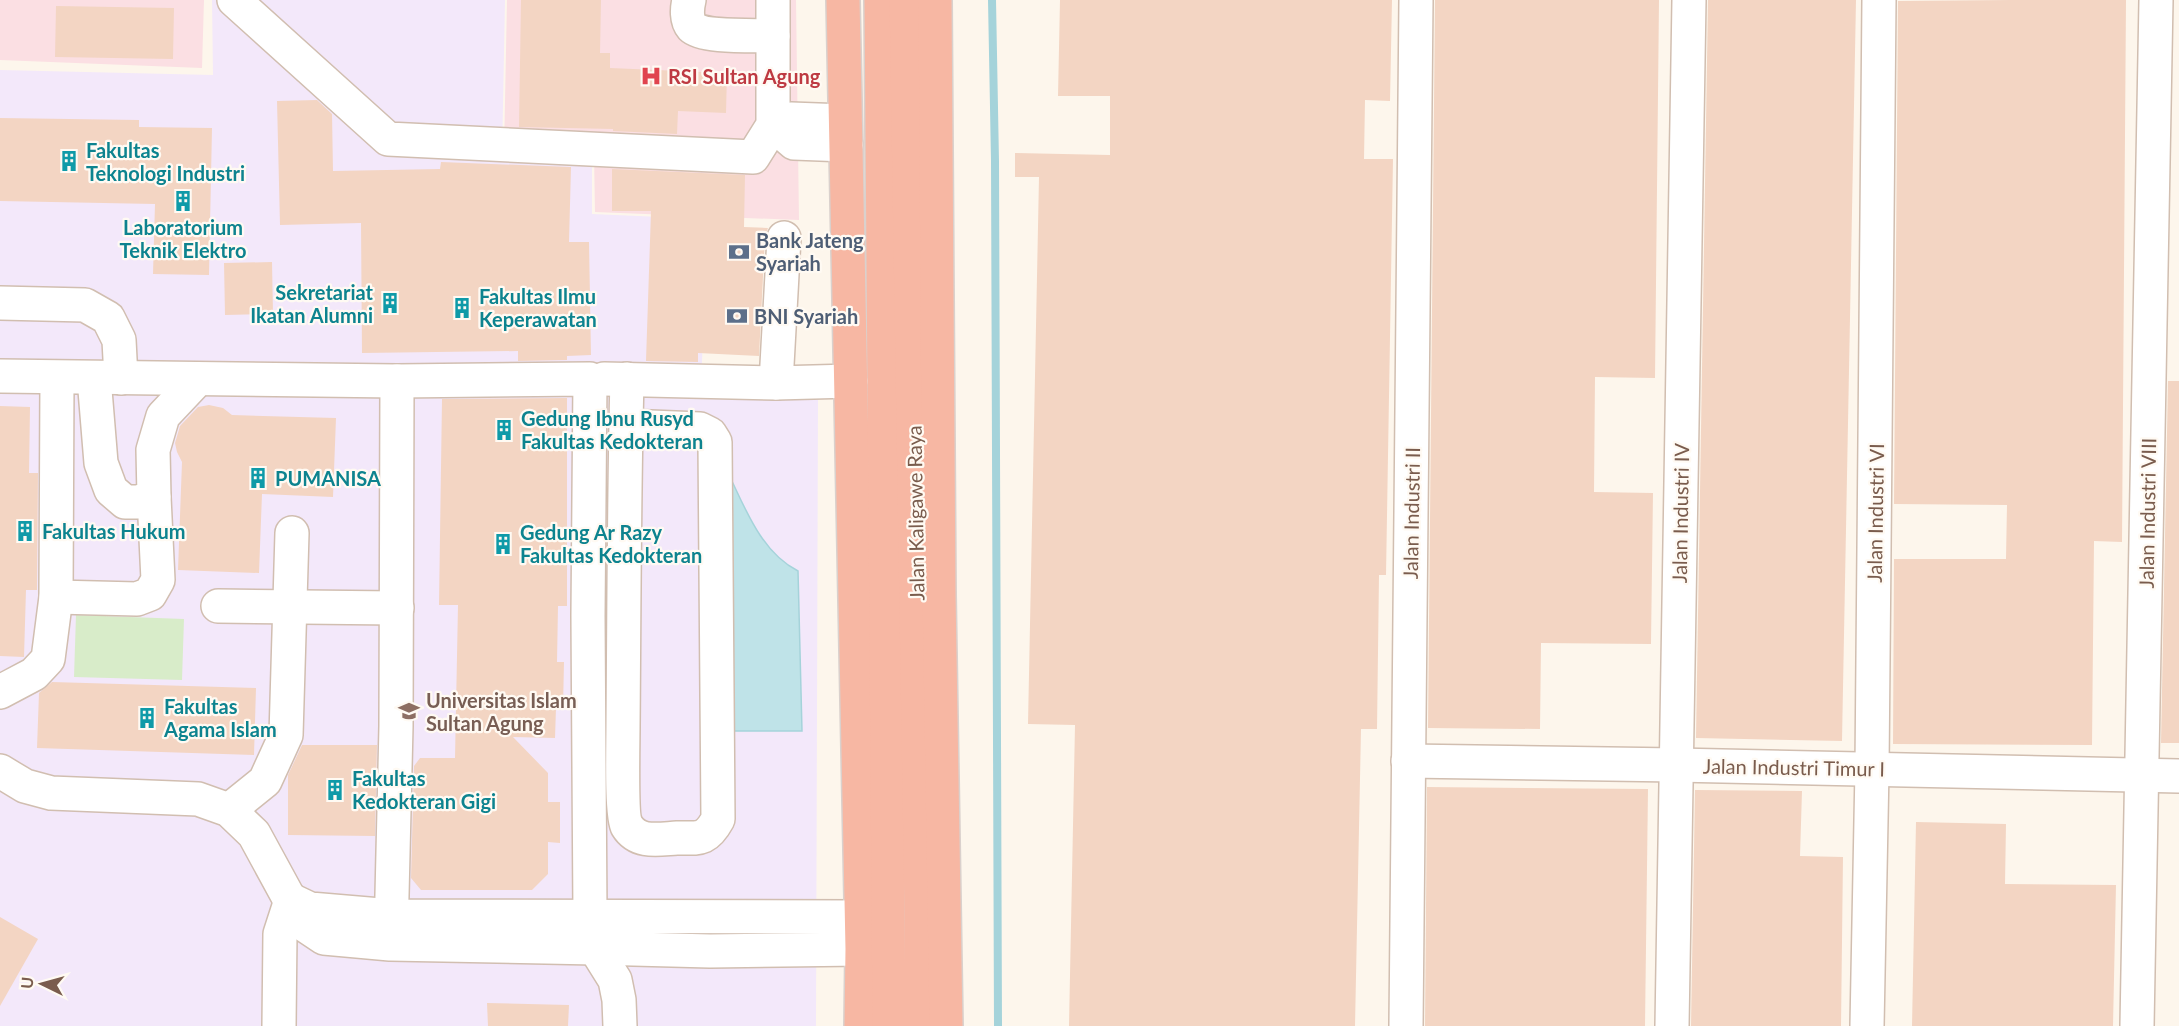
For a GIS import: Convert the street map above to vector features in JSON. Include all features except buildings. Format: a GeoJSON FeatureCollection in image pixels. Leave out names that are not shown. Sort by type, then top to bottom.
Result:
{"type":"FeatureCollection","features":[{"type":"Feature","properties":{"kind":"highway"},"geometry":{"type":"LineString","coordinates":[[843,0],[851,381],[875,916],[921,913]]}},
{"type":"Feature","properties":{"kind":"highway","name":"Jalan Kaligawe Raya"},"geometry":{"type":"LineString","coordinates":[[881,0],[896,124],[921,913],[891,947],[889,1026]]}},
{"type":"Feature","properties":{"kind":"highway","name":"Jalan Kaligawe Raya"},"geometry":{"type":"LineString","coordinates":[[906,0],[896,124],[875,916],[891,947],[921,1026]]}},
{"type":"Feature","properties":{"kind":"highway"},"geometry":{"type":"LineString","coordinates":[[935,0],[939,570],[946,1026]]}},
{"type":"Feature","properties":{"kind":"highway"},"geometry":{"type":"LineString","coordinates":[[846,130],[896,124]]}},
{"type":"Feature","properties":{"kind":"highway"},"geometry":{"type":"LineString","coordinates":[[861,1026],[891,947]]}},
{"type":"Feature","properties":{"kind":"lane"},"geometry":{"type":"LineString","coordinates":[[234,0],[388,139],[753,157],[773,125],[773,0]]}},
{"type":"Feature","properties":{"kind":"lane"},"geometry":{"type":"LineString","coordinates":[[689,0],[687,16],[693,27],[705,33],[773,36]]}},
{"type":"Feature","properties":{"kind":"lane","name":"Jalan Industri II"},"geometry":{"type":"LineString","coordinates":[[1406,1026],[1416,0]]}},
{"type":"Feature","properties":{"kind":"lane","name":"Jalan Industri IV"},"geometry":{"type":"LineString","coordinates":[[1672,1026],[1689,0]]}},
{"type":"Feature","properties":{"kind":"lane","name":"Jalan Industri VI"},"geometry":{"type":"LineString","coordinates":[[1868,1026],[1879,0]]}},
{"type":"Feature","properties":{"kind":"lane","name":"Jalan Industri VIII"},"geometry":{"type":"LineString","coordinates":[[2137,1026],[2156,0]]}},
{"type":"Feature","properties":{"kind":"lane"},"geometry":{"type":"LineString","coordinates":[[773,125],[794,143],[846,130]]}},
{"type":"Feature","properties":{"kind":"lane"},"geometry":{"type":"LineString","coordinates":[[776,383],[784,238]]}},
{"type":"Feature","properties":{"kind":"lane"},"geometry":{"type":"LineString","coordinates":[[0,303],[85,305],[108,318],[119,340],[107,378],[101,463],[111,490],[125,502],[138,502],[154,497]]}},
{"type":"Feature","properties":{"kind":"lane"},"geometry":{"type":"LineString","coordinates":[[0,376],[397,381],[627,379],[776,383],[851,381]]}},
{"type":"Feature","properties":{"kind":"lane"},"geometry":{"type":"LineString","coordinates":[[0,692],[34,674],[48,659],[56,597],[57,378]]}},
{"type":"Feature","properties":{"kind":"lane"},"geometry":{"type":"LineString","coordinates":[[56,597],[137,599],[150,594],[158,580],[153,450],[163,416],[198,379]]}},
{"type":"Feature","properties":{"kind":"lane"},"geometry":{"type":"LineString","coordinates":[[590,379],[588,616],[590,915],[595,948],[615,980],[620,1000],[620,1026]]}},
{"type":"Feature","properties":{"kind":"lane"},"geometry":{"type":"LineString","coordinates":[[626,426],[700,429],[710,434],[715,442],[718,819],[711,831],[700,838],[646,839],[634,836],[625,824],[623,766],[624,526],[626,426],[627,379]]}},
{"type":"Feature","properties":{"kind":"lane"},"geometry":{"type":"LineString","coordinates":[[391,930],[397,608],[397,381]]}},
{"type":"Feature","properties":{"kind":"lane"},"geometry":{"type":"LineString","coordinates":[[589,528],[624,526]]}},
{"type":"Feature","properties":{"kind":"lane"},"geometry":{"type":"LineString","coordinates":[[230,810],[265,781],[286,735],[292,532]]}},
{"type":"Feature","properties":{"kind":"lane"},"geometry":{"type":"LineString","coordinates":[[218,606],[397,608]]}},
{"type":"Feature","properties":{"kind":"lane"},"geometry":{"type":"LineString","coordinates":[[588,616],[624,616]]}},
{"type":"Feature","properties":{"kind":"lane"},"geometry":{"type":"LineString","coordinates":[[588,758],[623,766]]}},
{"type":"Feature","properties":{"kind":"lane","name":"Jalan Industri Timur I"},"geometry":{"type":"LineString","coordinates":[[1408,761],[2179,776]]}},
{"type":"Feature","properties":{"kind":"lane"},"geometry":{"type":"LineString","coordinates":[[0,771],[25,786],[51,794],[198,799],[230,810],[254,834],[303,924],[324,938],[391,930],[590,915],[875,916]]}},
{"type":"Feature","properties":{"kind":"lane"},"geometry":{"type":"LineString","coordinates":[[279,1026],[280,934],[291,900]]}},
{"type":"Feature","properties":{"kind":"lane"},"geometry":{"type":"LineString","coordinates":[[391,930],[595,948],[710,951],[891,947]]}},
{"type":"Feature","properties":{"kind":"shaded area"},"geometry":{"type":"Polygon","coordinates":[[[0,0],[204,0],[202,68],[0,60],[0,0]]]}},
{"type":"Feature","properties":{"kind":"shaded area","name":"Universitas Islam Sultan Agung"},"geometry":{"type":"Polygon","coordinates":[[[212,0],[505,0],[502,157],[592,160],[592,214],[707,219],[701,390],[818,397],[816,1026],[0,1026],[0,70],[213,75],[212,0]]]}},
{"type":"Feature","properties":{"kind":"shaded area","name":"RSI Sultan Agung"},"geometry":{"type":"Polygon","coordinates":[[[507,0],[796,0],[799,220],[595,212],[594,154],[504,152],[507,0]]]}},
{"type":"Feature","properties":{"kind":"green space"},"geometry":{"type":"Polygon","coordinates":[[[76,615],[184,619],[182,680],[74,677],[76,615]]]}},
{"type":"Feature","properties":{"kind":"water"},"geometry":{"type":"Polygon","coordinates":[[[731,479],[757,531],[775,554],[798,571],[802,731],[734,731],[731,479]]]}},
{"type":"Feature","properties":{"kind":"waterway"},"geometry":{"type":"LineString","coordinates":[[992,0],[995,161],[998,1026]]}},
{"type":"Feature","properties":{"kind":"place","name":"RSI Sultan Agung"},"geometry":{"type":"Point","coordinates":[651,76]}},
{"type":"Feature","properties":{"kind":"place","name":"Fakultas Teknologi Industri"},"geometry":{"type":"Point","coordinates":[69,161]}},
{"type":"Feature","properties":{"kind":"place","name":"Laboratorium Teknik Elektro"},"geometry":{"type":"Point","coordinates":[183,201]}},
{"type":"Feature","properties":{"kind":"place","name":"Bank Jateng Syariah"},"geometry":{"type":"Point","coordinates":[739,252]}},
{"type":"Feature","properties":{"kind":"place","name":"Sekretariat Ikatan Alumni"},"geometry":{"type":"Point","coordinates":[390,303]}},
{"type":"Feature","properties":{"kind":"place","name":"Fakultas Ilmu Keperawatan"},"geometry":{"type":"Point","coordinates":[462,308]}},
{"type":"Feature","properties":{"kind":"place","name":"BNI Syariah"},"geometry":{"type":"Point","coordinates":[737,316]}},
{"type":"Feature","properties":{"kind":"place","name":"Gedung Ibnu Rusyd Fakultas Kedokteran"},"geometry":{"type":"Point","coordinates":[504,430]}},
{"type":"Feature","properties":{"kind":"place","name":"PUMANISA"},"geometry":{"type":"Point","coordinates":[258,478]}},
{"type":"Feature","properties":{"kind":"place","name":"Fakultas Hukum"},"geometry":{"type":"Point","coordinates":[25,531]}},
{"type":"Feature","properties":{"kind":"place","name":"Gedung Ar Razy Fakultas Kedokteran"},"geometry":{"type":"Point","coordinates":[503,544]}},
{"type":"Feature","properties":{"kind":"place","name":"Universitas Islam Sultan Agung"},"geometry":{"type":"Point","coordinates":[409,711]}},
{"type":"Feature","properties":{"kind":"place","name":"Fakultas Agama Islam"},"geometry":{"type":"Point","coordinates":[147,718]}},
{"type":"Feature","properties":{"kind":"place","name":"Fakultas Kedokteran Gigi"},"geometry":{"type":"Point","coordinates":[335,790]}}]}
